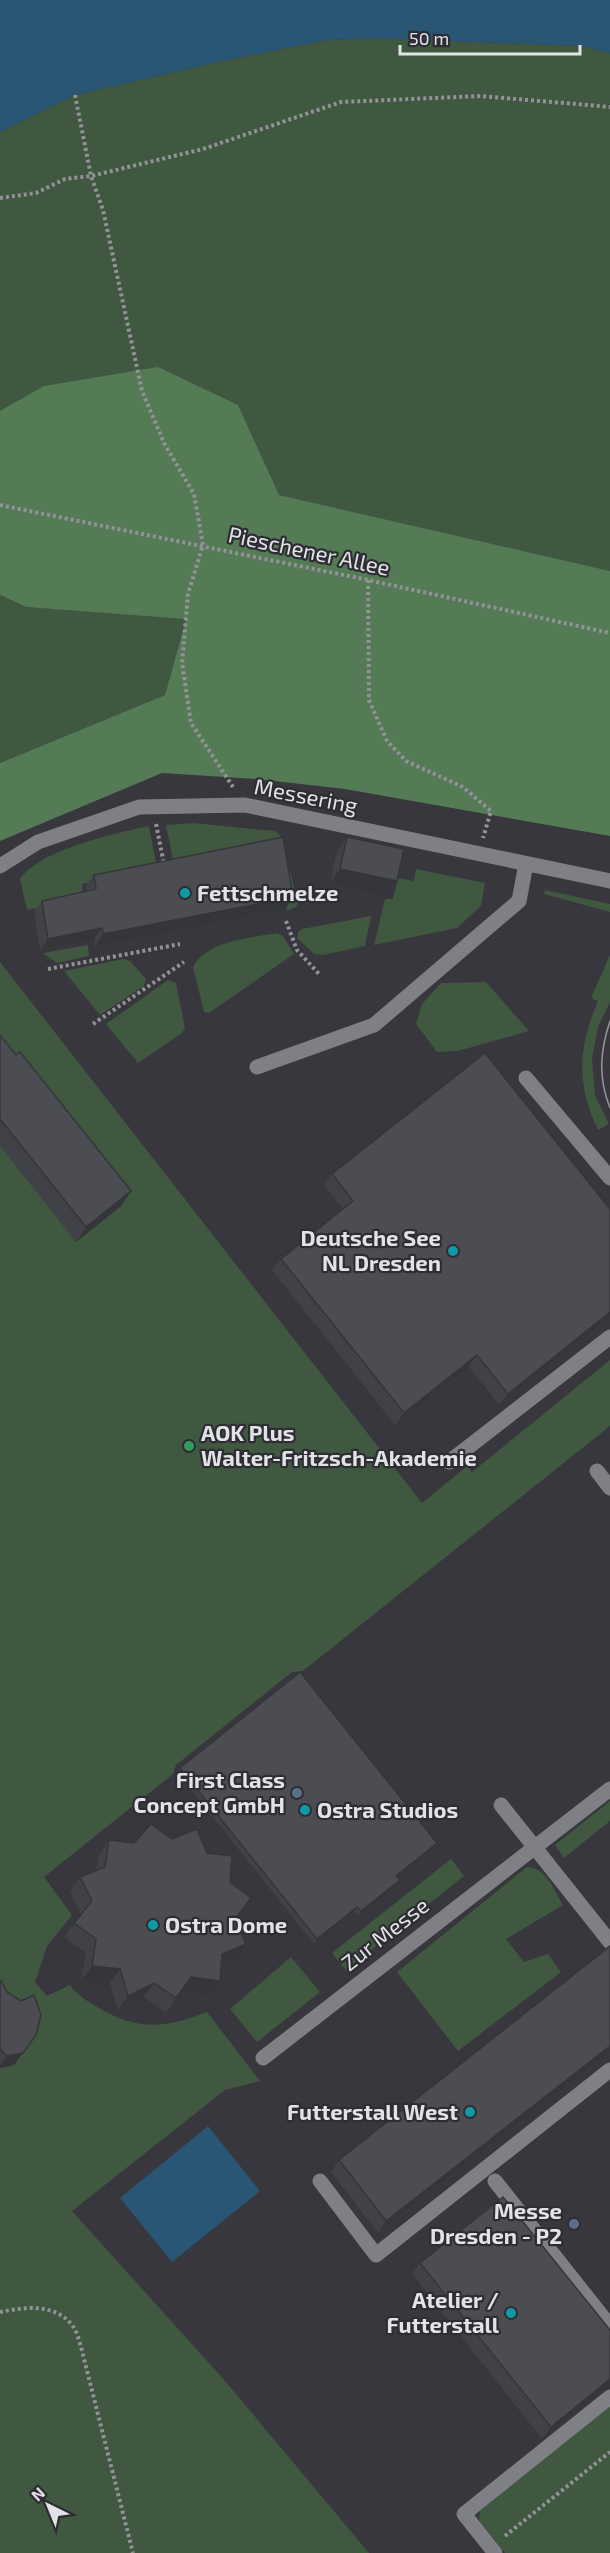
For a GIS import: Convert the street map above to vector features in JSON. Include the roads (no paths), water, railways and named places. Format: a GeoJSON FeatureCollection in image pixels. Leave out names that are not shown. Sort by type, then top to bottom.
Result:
{"type":"FeatureCollection","features":[{"type":"Feature","properties":{"kind":"street","name":"Messering"},"geometry":{"type":"LineString","coordinates":[[0,866],[38,842],[139,807],[245,805],[610,881]]}},
{"type":"Feature","properties":{"kind":"street"},"geometry":{"type":"LineString","coordinates":[[257,1067],[374,1025],[519,901],[526,864]]}},
{"type":"Feature","properties":{"kind":"street"},"geometry":{"type":"LineString","coordinates":[[526,1078],[610,1178]]}},
{"type":"Feature","properties":{"kind":"street"},"geometry":{"type":"LineString","coordinates":[[449,1462],[610,1337]]}},
{"type":"Feature","properties":{"kind":"street"},"geometry":{"type":"LineString","coordinates":[[597,1471],[610,1488]]}},
{"type":"Feature","properties":{"kind":"street","name":"Zur Messe"},"geometry":{"type":"LineString","coordinates":[[263,2058],[610,1789]]}},
{"type":"Feature","properties":{"kind":"street"},"geometry":{"type":"LineString","coordinates":[[501,1805],[610,1942]]}},
{"type":"Feature","properties":{"kind":"street"},"geometry":{"type":"LineString","coordinates":[[320,2181],[376,2255],[610,2070]]}},
{"type":"Feature","properties":{"kind":"street"},"geometry":{"type":"LineString","coordinates":[[495,2181],[610,2326]]}},
{"type":"Feature","properties":{"kind":"street"},"geometry":{"type":"LineString","coordinates":[[493,2550],[464,2514],[610,2397]]}},
{"type":"Feature","properties":{"kind":"water"},"geometry":{"type":"Polygon","coordinates":[[[0,0],[610,0],[610,53],[581,46],[375,38],[327,40],[75,95],[0,132],[0,0]]]}},
{"type":"Feature","properties":{"kind":"water"},"geometry":{"type":"Polygon","coordinates":[[[208,2126],[260,2191],[172,2262],[120,2198],[208,2126]]]}},
{"type":"Feature","properties":{"kind":"tram line"},"geometry":{"type":"LineString","coordinates":[[610,1021],[602,1054],[602,1075],[610,1108]]}},
{"type":"Feature","properties":{"kind":"place","name":"Fettschmelze"},"geometry":{"type":"Point","coordinates":[185,893]}},
{"type":"Feature","properties":{"kind":"place","name":"Deutsche See NL Dresden"},"geometry":{"type":"Point","coordinates":[453,1251]}},
{"type":"Feature","properties":{"kind":"place","name":"AOK Plus Walter-Fritzsch-Akademie"},"geometry":{"type":"Point","coordinates":[189,1446]}},
{"type":"Feature","properties":{"kind":"place","name":"First Class Concept GmbH"},"geometry":{"type":"Point","coordinates":[297,1793]}},
{"type":"Feature","properties":{"kind":"place","name":"Ostra Studios"},"geometry":{"type":"Point","coordinates":[305,1810]}},
{"type":"Feature","properties":{"kind":"place","name":"Ostra Dome"},"geometry":{"type":"Point","coordinates":[153,1925]}},
{"type":"Feature","properties":{"kind":"place","name":"Futterstall West"},"geometry":{"type":"Point","coordinates":[470,2112]}},
{"type":"Feature","properties":{"kind":"place","name":"Messe Dresden - P2"},"geometry":{"type":"Point","coordinates":[574,2224]}},
{"type":"Feature","properties":{"kind":"place","name":"Atelier / Futterstall"},"geometry":{"type":"Point","coordinates":[511,2313]}}]}
